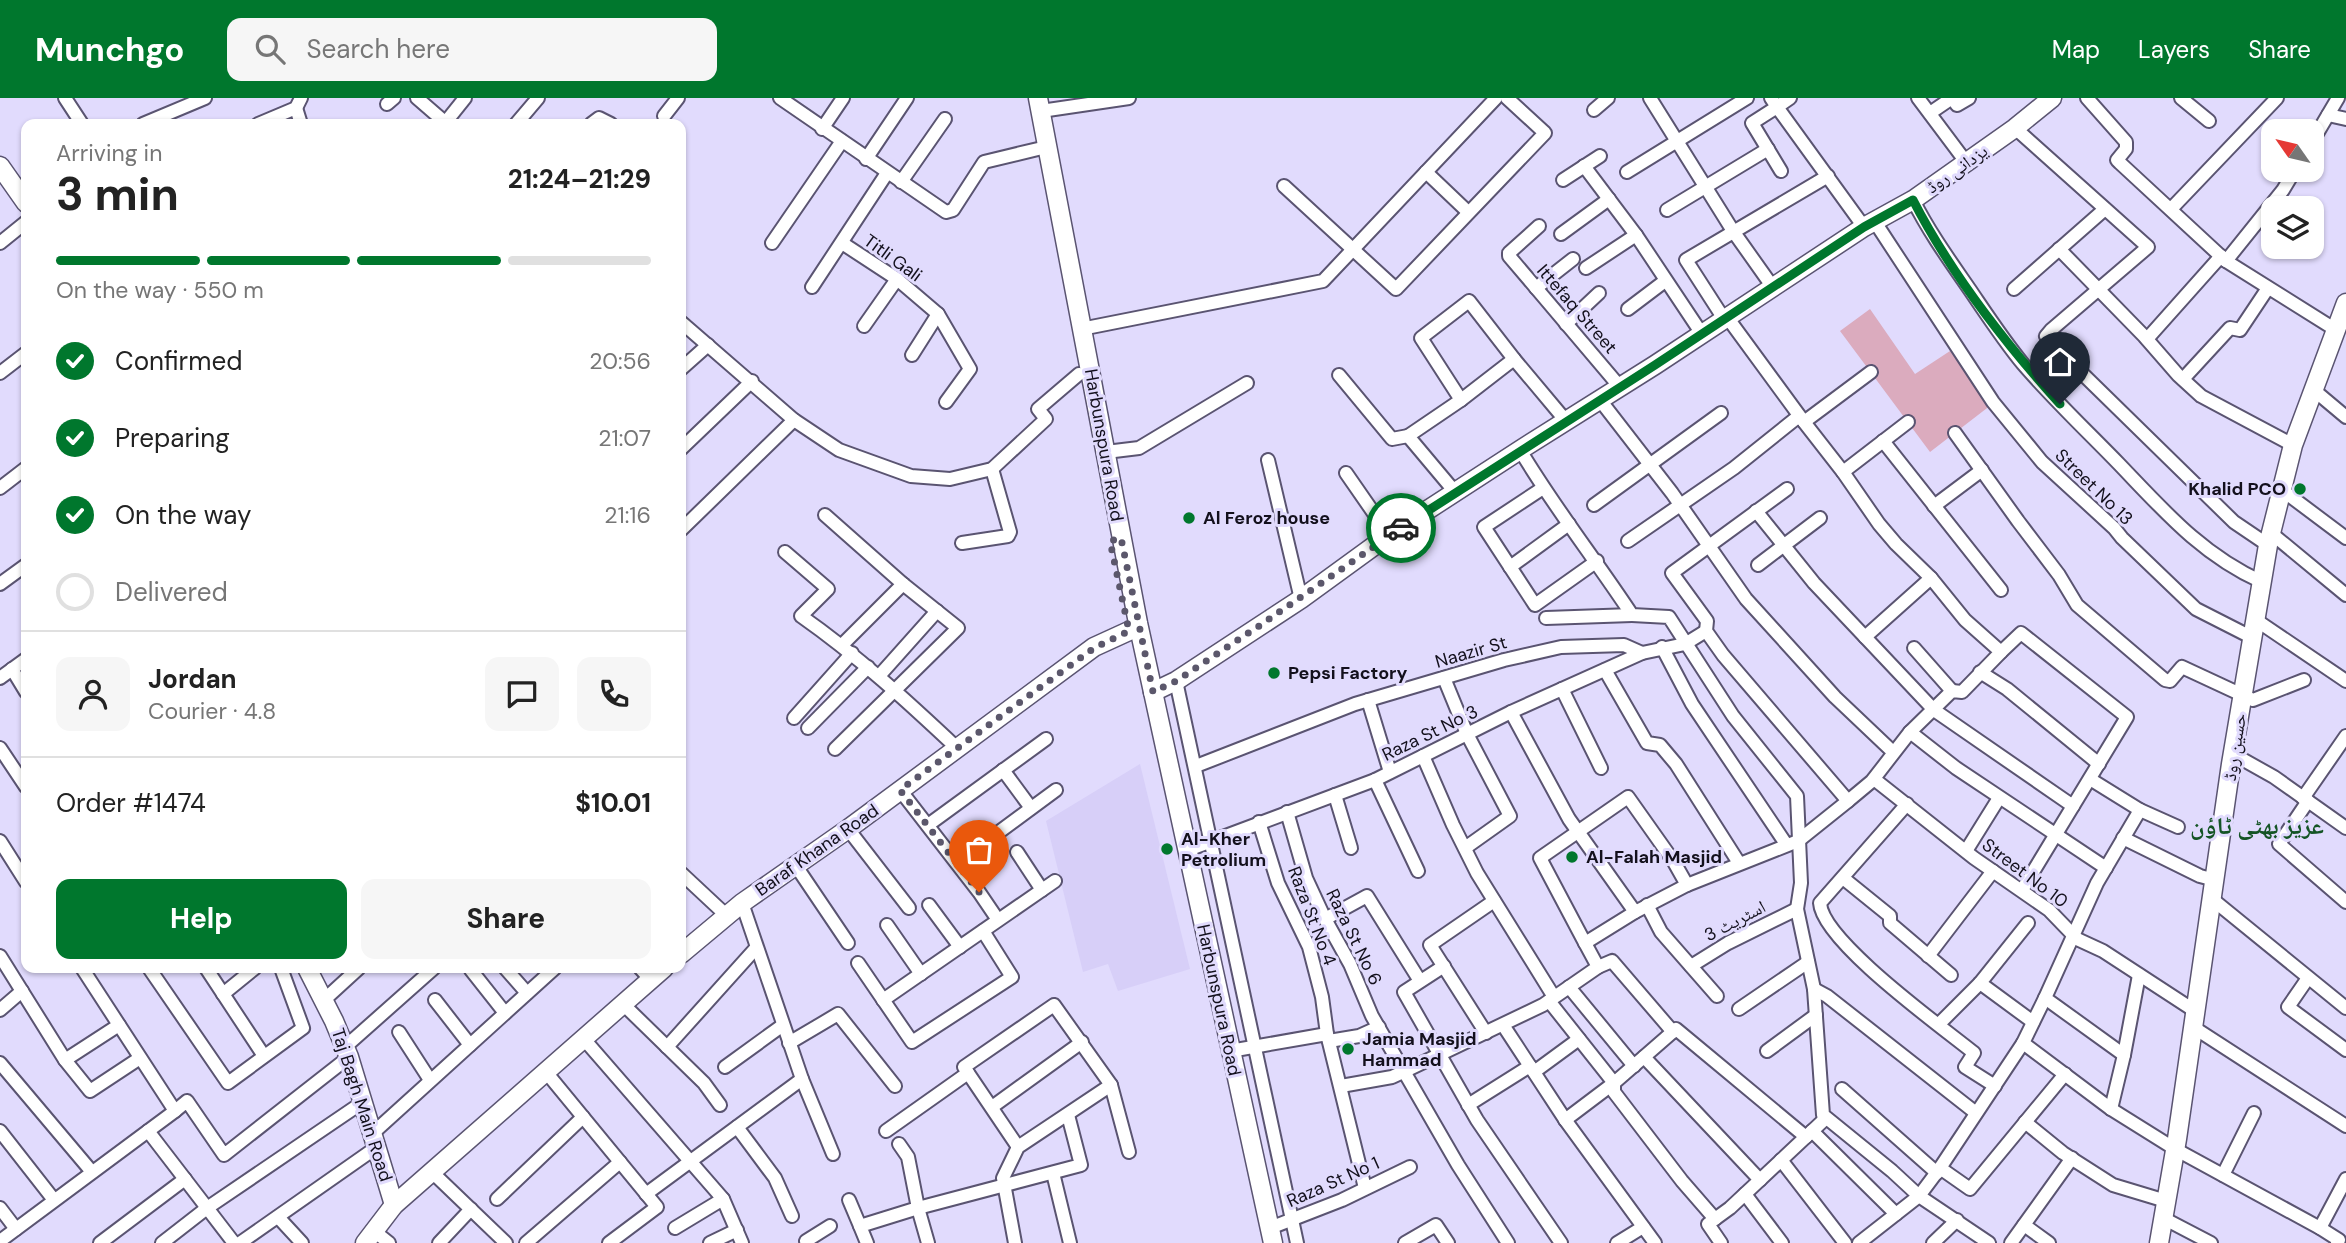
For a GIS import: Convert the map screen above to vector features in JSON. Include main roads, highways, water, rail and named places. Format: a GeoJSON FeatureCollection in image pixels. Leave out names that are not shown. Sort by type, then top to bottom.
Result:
{"type":"FeatureCollection","features":[{"type":"Feature","properties":{"kind":"place","name":"Khalid PCO"},"geometry":{"type":"Point","coordinates":[2300,489]}},
{"type":"Feature","properties":{"kind":"place","name":"Al Feroz house"},"geometry":{"type":"Point","coordinates":[1189,518]}},
{"type":"Feature","properties":{"kind":"place","name":"Pepsi Factory"},"geometry":{"type":"Point","coordinates":[1274,673]}},
{"type":"Feature","properties":{"kind":"place","name":"Al-Kher Petrolium"},"geometry":{"type":"Point","coordinates":[1167,849]}},
{"type":"Feature","properties":{"kind":"place","name":"Al-Falah Masjid"},"geometry":{"type":"Point","coordinates":[1572,857]}},
{"type":"Feature","properties":{"kind":"place","name":"Jamia Masjid Hammad"},"geometry":{"type":"Point","coordinates":[1348,1049]}},
{"type":"Feature","properties":{"kind":"district","name":"عزیز بھٹی ٹاؤن"},"geometry":{"type":"Point","coordinates":[2257,825]}}]}
